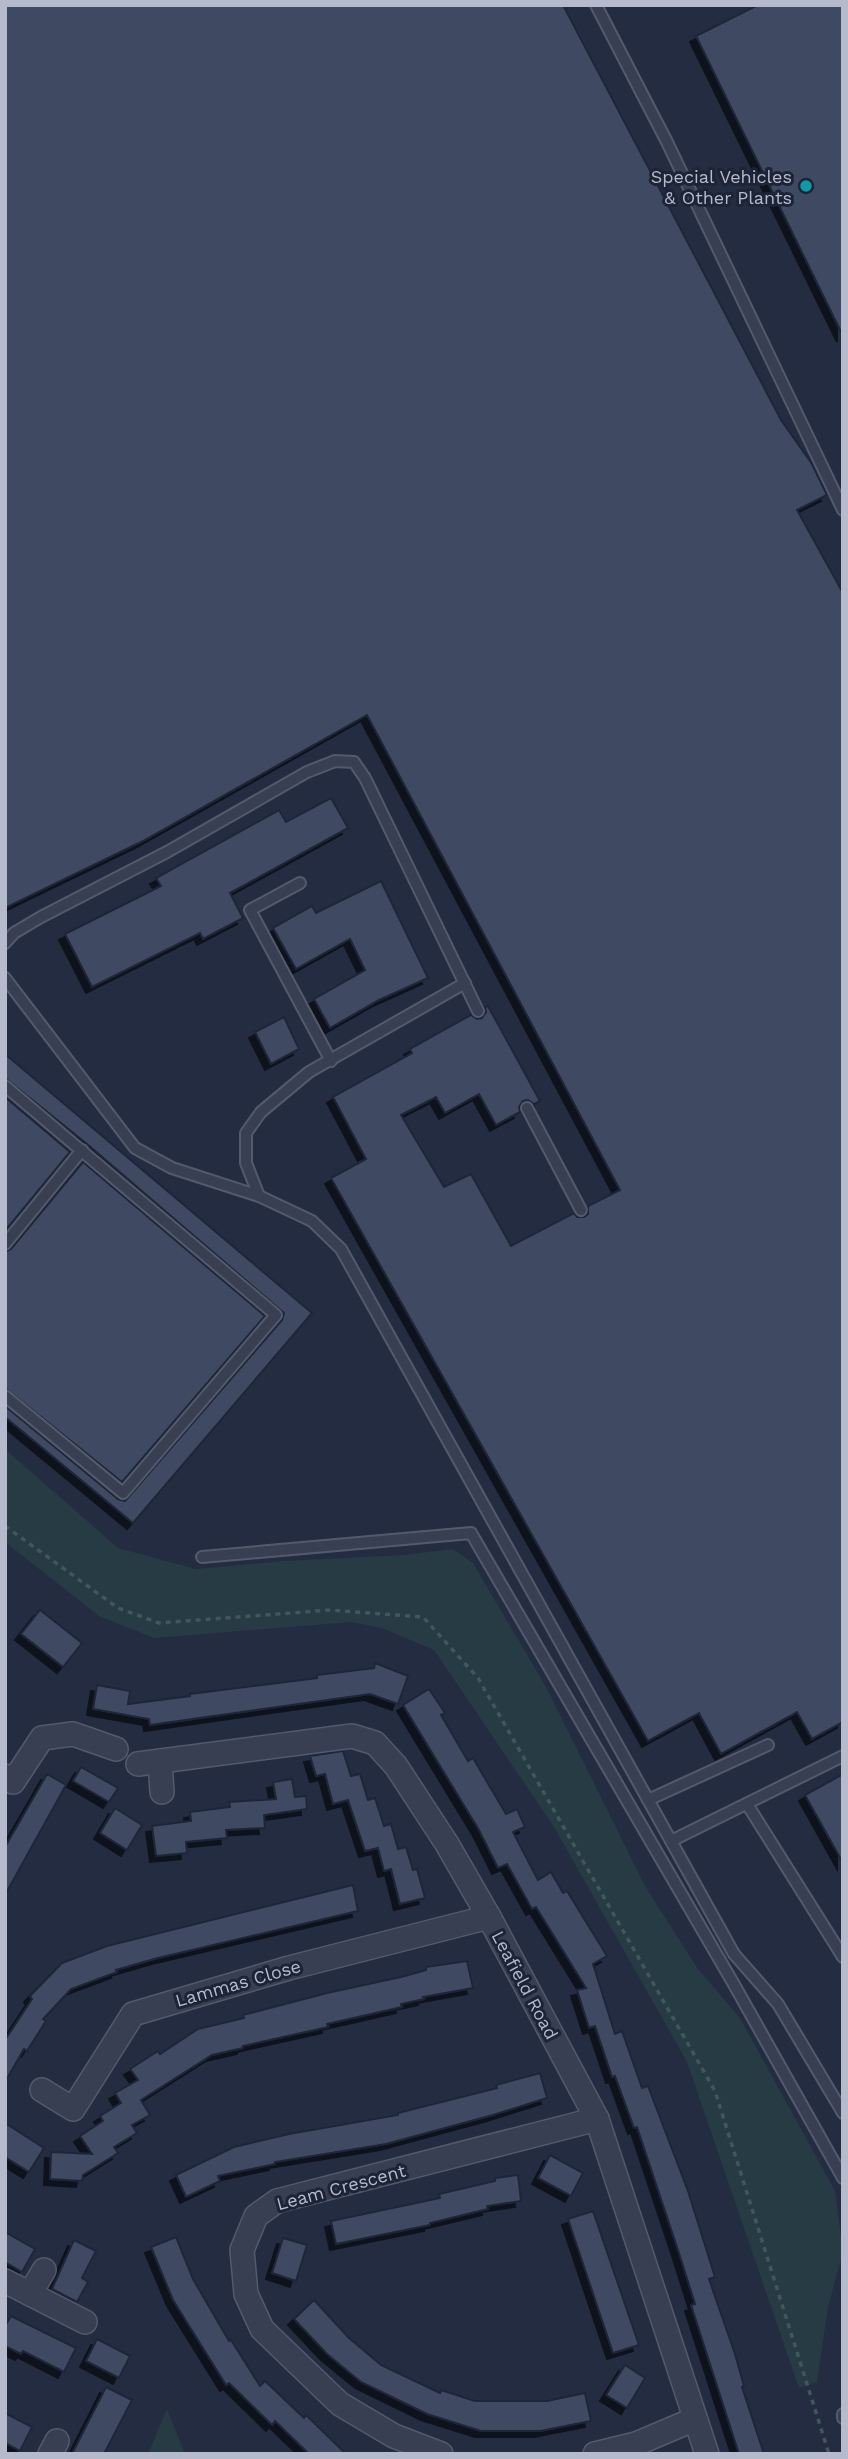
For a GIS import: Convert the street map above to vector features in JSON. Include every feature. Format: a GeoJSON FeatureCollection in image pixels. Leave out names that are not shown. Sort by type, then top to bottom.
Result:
{"type":"FeatureCollection","features":[{"type":"Feature","properties":{"kind":"street"},"geometry":{"type":"LineString","coordinates":[[8,1785],[42,1738],[73,1734],[116,1749]]}},
{"type":"Feature","properties":{"kind":"street","name":"Leafield Road"},"geometry":{"type":"LineString","coordinates":[[162,1792],[149,1762],[352,1736],[375,1743],[396,1766],[447,1844],[489,1917],[597,2119],[707,2454]]}},
{"type":"Feature","properties":{"kind":"street","name":"Lammas Close"},"geometry":{"type":"LineString","coordinates":[[42,2090],[73,2109],[132,2014],[289,1968],[489,1917]]}},
{"type":"Feature","properties":{"kind":"street","name":"Leam Crescent"},"geometry":{"type":"LineString","coordinates":[[442,2454],[394,2436],[340,2404],[262,2329],[246,2294],[242,2250],[256,2216],[277,2201],[597,2119]]}},
{"type":"Feature","properties":{"kind":"street"},"geometry":{"type":"LineString","coordinates":[[30,2294],[44,2270]]}},
{"type":"Feature","properties":{"kind":"street"},"geometry":{"type":"LineString","coordinates":[[5,2281],[85,2322]]}},
{"type":"Feature","properties":{"kind":"street"},"geometry":{"type":"LineString","coordinates":[[595,2454],[636,2444],[695,2419]]}},
{"type":"Feature","properties":{"kind":"lane"},"geometry":{"type":"LineString","coordinates":[[596,5],[667,142],[843,510]]}},
{"type":"Feature","properties":{"kind":"lane"},"geometry":{"type":"LineString","coordinates":[[5,943],[14,933],[41,917],[167,852],[307,772],[335,761],[354,762],[365,778],[478,1011]]}},
{"type":"Feature","properties":{"kind":"lane"},"geometry":{"type":"LineString","coordinates":[[300,883],[250,910],[331,1061]]}},
{"type":"Feature","properties":{"kind":"lane"},"geometry":{"type":"LineString","coordinates":[[5,978],[135,1148],[172,1168],[259,1196],[312,1221],[341,1249],[734,1954],[778,2004],[843,2113]]}},
{"type":"Feature","properties":{"kind":"lane"},"geometry":{"type":"LineString","coordinates":[[259,1196],[246,1163],[246,1133],[261,1112],[309,1072],[465,983]]}},
{"type":"Feature","properties":{"kind":"lane"},"geometry":{"type":"LineString","coordinates":[[5,1086],[276,1315],[122,1493],[5,1396]]}},
{"type":"Feature","properties":{"kind":"lane"},"geometry":{"type":"LineString","coordinates":[[527,1108],[580,1210]]}},
{"type":"Feature","properties":{"kind":"lane"},"geometry":{"type":"LineString","coordinates":[[5,1244],[82,1150]]}},
{"type":"Feature","properties":{"kind":"lane"},"geometry":{"type":"LineString","coordinates":[[201,1556],[471,1533],[732,1981],[843,2178]]}},
{"type":"Feature","properties":{"kind":"lane"},"geometry":{"type":"LineString","coordinates":[[648,1800],[768,1745]]}},
{"type":"Feature","properties":{"kind":"lane"},"geometry":{"type":"LineString","coordinates":[[671,1841],[843,1756]]}},
{"type":"Feature","properties":{"kind":"lane"},"geometry":{"type":"LineString","coordinates":[[747,1804],[843,1957]]}},
{"type":"Feature","properties":{"kind":"path"},"geometry":{"type":"LineString","coordinates":[[5,1526],[118,1608],[159,1623],[330,1610],[423,1618],[478,1678],[715,2091],[829,2454]]}},
{"type":"Feature","properties":{"kind":"shaded area"},"geometry":{"type":"Polygon","coordinates":[[[5,1449],[118,1548],[196,1569],[403,1555],[453,1549],[473,1563],[546,1687],[645,1886],[698,1969],[740,2018],[835,2191],[843,2252],[828,2307],[817,2382],[799,2388],[687,2062],[554,1827],[434,1650],[382,1628],[352,1622],[154,1638],[99,1616],[5,1542],[5,1449]]]}},
{"type":"Feature","properties":{"kind":"shaded area"},"geometry":{"type":"Polygon","coordinates":[[[167,2409],[185,2454],[148,2454],[167,2409]]]}},
{"type":"Feature","properties":{"kind":"building"},"geometry":{"type":"Polygon","coordinates":[[[5,5],[563,5],[781,420],[812,464],[827,495],[797,510],[843,593],[843,1722],[812,1739],[797,1712],[721,1754],[699,1713],[648,1741],[331,1178],[366,1159],[333,1097],[412,1053],[410,1049],[471,1015],[477,1019],[482,1018],[486,1012],[485,1007],[488,1006],[540,1101],[534,1104],[528,1100],[523,1101],[519,1107],[520,1112],[496,1125],[479,1094],[445,1113],[436,1097],[401,1115],[444,1187],[471,1174],[511,1246],[574,1213],[577,1217],[584,1217],[588,1214],[588,1206],[620,1190],[367,715],[143,841],[5,908],[5,5]]]}},
{"type":"Feature","properties":{"kind":"building","name":"Special Vehicles & Other Plants"},"geometry":{"type":"Polygon","coordinates":[[[758,5],[843,5],[843,336],[696,36],[758,5]]]}},
{"type":"Feature","properties":{"kind":"building"},"geometry":{"type":"Polygon","coordinates":[[[331,798],[348,828],[230,893],[243,918],[203,939],[200,933],[92,987],[65,934],[161,886],[156,878],[279,810],[286,822],[331,798]]]}},
{"type":"Feature","properties":{"kind":"building"},"geometry":{"type":"Polygon","coordinates":[[[381,881],[428,978],[379,1000],[330,1028],[314,999],[365,970],[350,939],[296,969],[273,928],[312,906],[316,913],[381,881]]]}},
{"type":"Feature","properties":{"kind":"building"},"geometry":{"type":"Polygon","coordinates":[[[284,1017],[299,1049],[271,1064],[255,1032],[284,1017]]]}},
{"type":"Feature","properties":{"kind":"building"},"geometry":{"type":"Polygon","coordinates":[[[5,1054],[312,1313],[133,1523],[5,1417],[5,1406],[118,1499],[125,1501],[282,1320],[284,1313],[87,1144],[5,1078],[5,1054]]]}},
{"type":"Feature","properties":{"kind":"building"},"geometry":{"type":"Polygon","coordinates":[[[5,1097],[70,1152],[5,1231],[5,1097]]]}},
{"type":"Feature","properties":{"kind":"building"},"geometry":{"type":"Polygon","coordinates":[[[83,1162],[265,1316],[122,1482],[5,1388],[5,1252],[11,1249],[83,1162]]]}},
{"type":"Feature","properties":{"kind":"building"},"geometry":{"type":"Polygon","coordinates":[[[40,1610],[82,1643],[63,1667],[21,1634],[40,1610]]]}},
{"type":"Feature","properties":{"kind":"building"},"geometry":{"type":"Polygon","coordinates":[[[375,1663],[408,1676],[398,1704],[370,1694],[150,1725],[149,1719],[93,1709],[97,1685],[130,1691],[128,1704],[317,1678],[317,1675],[374,1668],[375,1663]]]}},
{"type":"Feature","properties":{"kind":"building"},"geometry":{"type":"Polygon","coordinates":[[[429,1689],[445,1713],[441,1715],[468,1761],[473,1758],[506,1814],[517,1809],[525,1827],[513,1832],[538,1880],[551,1872],[563,1893],[567,1891],[607,1956],[593,1964],[615,2034],[622,2031],[642,2088],[648,2086],[688,2191],[715,2277],[709,2279],[735,2354],[744,2386],[742,2387],[764,2454],[739,2454],[691,2305],[695,2304],[637,2127],[634,2128],[615,2076],[612,2077],[595,2026],[589,2028],[577,1990],[586,1988],[536,1907],[532,1909],[507,1864],[498,1868],[479,1830],[403,1705],[429,1689]]]}},
{"type":"Feature","properties":{"kind":"building"},"geometry":{"type":"Polygon","coordinates":[[[343,1751],[351,1776],[360,1774],[368,1800],[375,1798],[384,1826],[391,1824],[398,1849],[406,1847],[413,1870],[417,1869],[425,1898],[400,1904],[391,1869],[384,1871],[378,1848],[365,1851],[348,1800],[333,1804],[325,1774],[316,1776],[310,1756],[343,1751]]]}},
{"type":"Feature","properties":{"kind":"building"},"geometry":{"type":"Polygon","coordinates":[[[81,1767],[118,1788],[109,1802],[73,1781],[81,1767]]]}},
{"type":"Feature","properties":{"kind":"building"},"geometry":{"type":"Polygon","coordinates":[[[47,1774],[66,1785],[5,1895],[5,1847],[47,1774]]]}},
{"type":"Feature","properties":{"kind":"building"},"geometry":{"type":"Polygon","coordinates":[[[843,1774],[843,1863],[805,1795],[843,1774]]]}},
{"type":"Feature","properties":{"kind":"building"},"geometry":{"type":"Polygon","coordinates":[[[292,1779],[295,1797],[306,1796],[307,1809],[264,1815],[265,1828],[226,1830],[227,1838],[186,1842],[187,1853],[156,1856],[152,1826],[191,1821],[190,1812],[230,1807],[229,1802],[276,1799],[273,1782],[292,1779]]]}},
{"type":"Feature","properties":{"kind":"building"},"geometry":{"type":"Polygon","coordinates":[[[115,1808],[142,1825],[127,1850],[100,1833],[115,1808]]]}},
{"type":"Feature","properties":{"kind":"building"},"geometry":{"type":"Polygon","coordinates":[[[353,1885],[358,1911],[158,1958],[116,1970],[117,1972],[71,1989],[43,2019],[46,2021],[27,2051],[24,2049],[5,2082],[5,2040],[32,1999],[30,1996],[62,1963],[107,1946],[353,1885]]]}},
{"type":"Feature","properties":{"kind":"building"},"geometry":{"type":"Polygon","coordinates":[[[467,1961],[473,1988],[423,1997],[424,1999],[401,2004],[402,2007],[212,2055],[141,2100],[150,2115],[132,2125],[137,2133],[114,2147],[118,2153],[83,2175],[82,2181],[50,2179],[51,2152],[92,2154],[80,2136],[103,2121],[100,2116],[121,2103],[115,2093],[138,2080],[130,2069],[158,2051],[160,2054],[198,2029],[327,1993],[401,1977],[426,1970],[426,1967],[467,1961]]]}},
{"type":"Feature","properties":{"kind":"building"},"geometry":{"type":"Polygon","coordinates":[[[540,2073],[547,2098],[493,2115],[386,2144],[275,2162],[218,2176],[220,2181],[186,2197],[176,2175],[234,2147],[289,2134],[398,2115],[497,2088],[496,2085],[540,2073]]]}},
{"type":"Feature","properties":{"kind":"building"},"geometry":{"type":"Polygon","coordinates":[[[5,2123],[44,2148],[29,2172],[5,2157],[5,2123]]]}},
{"type":"Feature","properties":{"kind":"building"},"geometry":{"type":"Polygon","coordinates":[[[550,2155],[583,2173],[571,2196],[538,2178],[550,2155]]]}},
{"type":"Feature","properties":{"kind":"building"},"geometry":{"type":"Polygon","coordinates":[[[518,2175],[521,2201],[487,2206],[488,2209],[430,2225],[336,2244],[331,2221],[440,2198],[439,2194],[495,2181],[495,2178],[518,2175]]]}},
{"type":"Feature","properties":{"kind":"building"},"geometry":{"type":"Polygon","coordinates":[[[593,2211],[639,2345],[613,2353],[568,2219],[593,2211]]]}},
{"type":"Feature","properties":{"kind":"building"},"geometry":{"type":"Polygon","coordinates":[[[5,2232],[35,2249],[22,2272],[5,2262],[5,2232]]]}},
{"type":"Feature","properties":{"kind":"building"},"geometry":{"type":"Polygon","coordinates":[[[176,2237],[193,2279],[229,2341],[231,2340],[260,2386],[265,2381],[304,2418],[306,2415],[346,2454],[309,2454],[275,2421],[272,2425],[229,2383],[226,2385],[173,2300],[151,2247],[176,2237]]]}},
{"type":"Feature","properties":{"kind":"building"},"geometry":{"type":"Polygon","coordinates":[[[283,2238],[307,2245],[296,2281],[272,2273],[283,2238]]]}},
{"type":"Feature","properties":{"kind":"building"},"geometry":{"type":"Polygon","coordinates":[[[74,2240],[96,2251],[82,2278],[88,2282],[77,2302],[52,2289],[74,2240]]]}},
{"type":"Feature","properties":{"kind":"building"},"geometry":{"type":"Polygon","coordinates":[[[314,2300],[349,2338],[381,2365],[440,2393],[441,2390],[475,2401],[547,2401],[585,2393],[591,2421],[540,2431],[481,2431],[427,2414],[361,2382],[327,2354],[294,2319],[314,2300]]]}},
{"type":"Feature","properties":{"kind":"building"},"geometry":{"type":"Polygon","coordinates":[[[11,2316],[76,2348],[64,2372],[23,2351],[21,2354],[5,2346],[5,2326],[11,2316]]]}},
{"type":"Feature","properties":{"kind":"building"},"geometry":{"type":"Polygon","coordinates":[[[97,2339],[130,2356],[119,2378],[86,2361],[97,2339]]]}},
{"type":"Feature","properties":{"kind":"building"},"geometry":{"type":"Polygon","coordinates":[[[625,2365],[645,2378],[627,2408],[606,2395],[625,2365]]]}},
{"type":"Feature","properties":{"kind":"building"},"geometry":{"type":"Polygon","coordinates":[[[106,2387],[132,2400],[104,2454],[72,2454],[106,2387]]]}},
{"type":"Feature","properties":{"kind":"building"},"geometry":{"type":"Polygon","coordinates":[[[5,2413],[32,2427],[20,2451],[5,2443],[5,2413]]]}},
{"type":"Feature","properties":{"kind":"place","name":"Special Vehicles & Other Plants"},"geometry":{"type":"Point","coordinates":[806,186]}}]}
